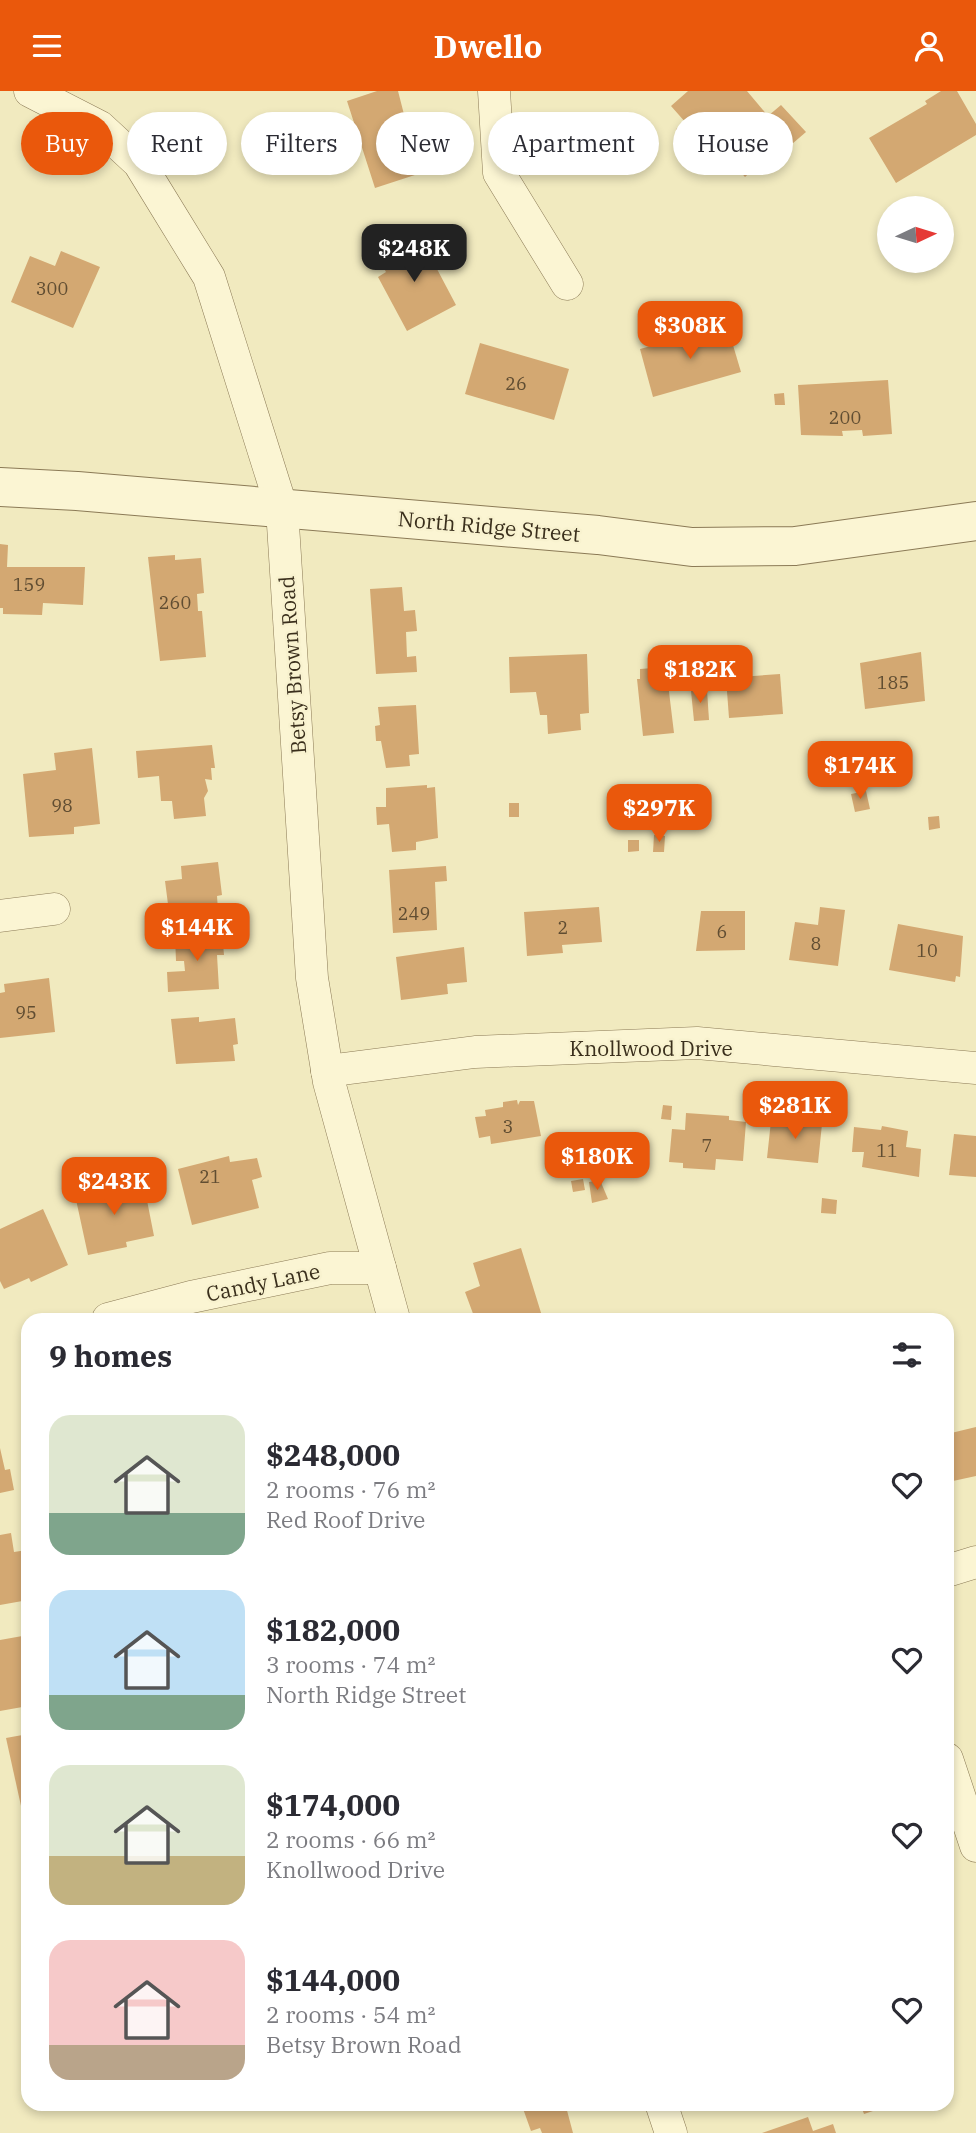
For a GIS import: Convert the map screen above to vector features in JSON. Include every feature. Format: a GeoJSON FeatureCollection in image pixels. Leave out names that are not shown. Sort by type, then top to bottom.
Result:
{"type":"FeatureCollection","features":[{"type":"Feature","properties":{"kind":"street","name":"Betsy Brown Road"},"geometry":{"type":"LineString","coordinates":[[30,91],[100,127],[139,163],[202,266],[232,346],[282,509],[312,978],[327,1071],[392,1313]]}},
{"type":"Feature","properties":{"kind":"street"},"geometry":{"type":"LineString","coordinates":[[494,91],[499,173],[567,283]]}},
{"type":"Feature","properties":{"kind":"street","name":"North Ridge Street"},"geometry":{"type":"LineString","coordinates":[[0,487],[77,491],[598,535],[692,547],[796,546],[976,521]]}},
{"type":"Feature","properties":{"kind":"street"},"geometry":{"type":"LineString","coordinates":[[0,916],[54,909]]}},
{"type":"Feature","properties":{"kind":"street","name":"Knollwood Drive"},"geometry":{"type":"LineString","coordinates":[[327,1071],[475,1052],[697,1043],[976,1068]]}},
{"type":"Feature","properties":{"kind":"street","name":"Candy Lane"},"geometry":{"type":"LineString","coordinates":[[131,1313],[191,1297],[330,1268],[380,1268]]}},
{"type":"Feature","properties":{"kind":"street"},"geometry":{"type":"LineString","coordinates":[[954,1569],[976,1562]]}},
{"type":"Feature","properties":{"kind":"street"},"geometry":{"type":"LineString","coordinates":[[954,1780],[976,1846]]}},
{"type":"Feature","properties":{"kind":"street"},"geometry":{"type":"LineString","coordinates":[[664,2111],[671,2133]]}},
{"type":"Feature","properties":{"kind":"building"},"geometry":{"type":"Polygon","coordinates":[[[377,91],[398,91],[403,112],[376,112],[376,175],[415,175],[375,188],[362,148],[362,112],[351,112],[347,101],[377,91]]]}},
{"type":"Feature","properties":{"kind":"building"},"geometry":{"type":"Polygon","coordinates":[[[688,91],[747,91],[765,112],[676,112],[671,106],[688,91]]]}},
{"type":"Feature","properties":{"kind":"building"},"geometry":{"type":"Polygon","coordinates":[[[941,91],[957,91],[976,124],[976,135],[896,183],[869,138],[927,104],[925,101],[941,91]]]}},
{"type":"Feature","properties":{"kind":"building"},"geometry":{"type":"Polygon","coordinates":[[[781,105],[787,112],[773,112],[781,105]]]}},
{"type":"Feature","properties":{"kind":"building"},"geometry":{"type":"Polygon","coordinates":[[[793,118],[806,132],[793,143],[793,118]]]}},
{"type":"Feature","properties":{"kind":"building"},"geometry":{"type":"Polygon","coordinates":[[[419,235],[456,305],[407,331],[378,277],[386,272],[378,257],[419,235]]]}},
{"type":"Feature","properties":{"kind":"building"},"geometry":{"type":"Polygon","coordinates":[[[61,251],[100,267],[73,328],[11,302],[30,256],[55,266],[61,251]]]}},
{"type":"Feature","properties":{"kind":"building"},"geometry":{"type":"Polygon","coordinates":[[[727,325],[741,372],[653,397],[640,349],[727,325]]]}},
{"type":"Feature","properties":{"kind":"building"},"geometry":{"type":"Polygon","coordinates":[[[480,343],[569,369],[554,420],[465,394],[480,343]]]}},
{"type":"Feature","properties":{"kind":"building"},"geometry":{"type":"Polygon","coordinates":[[[888,380],[892,434],[863,436],[862,430],[842,431],[843,436],[801,435],[798,385],[888,380]]]}},
{"type":"Feature","properties":{"kind":"building"},"geometry":{"type":"Polygon","coordinates":[[[784,393],[785,405],[775,405],[774,394],[784,393]]]}},
{"type":"Feature","properties":{"kind":"building"},"geometry":{"type":"Polygon","coordinates":[[[0,544],[8,545],[7,567],[85,567],[83,605],[43,603],[42,615],[3,614],[3,608],[0,608],[0,544]]]}},
{"type":"Feature","properties":{"kind":"building"},"geometry":{"type":"Polygon","coordinates":[[[175,555],[175,560],[201,558],[204,593],[197,594],[198,611],[202,611],[206,657],[160,661],[148,557],[175,555]]]}},
{"type":"Feature","properties":{"kind":"building"},"geometry":{"type":"Polygon","coordinates":[[[402,587],[404,611],[415,610],[417,631],[406,632],[407,657],[416,656],[417,672],[376,674],[370,589],[402,587]]]}},
{"type":"Feature","properties":{"kind":"building"},"geometry":{"type":"Polygon","coordinates":[[[921,652],[925,701],[865,709],[860,663],[921,652]]]}},
{"type":"Feature","properties":{"kind":"building"},"geometry":{"type":"Polygon","coordinates":[[[587,654],[589,713],[580,714],[581,730],[548,734],[547,715],[540,715],[536,692],[510,693],[509,657],[587,654]]]}},
{"type":"Feature","properties":{"kind":"building"},"geometry":{"type":"Polygon","coordinates":[[[666,667],[674,733],[643,736],[637,679],[640,679],[640,669],[666,667]]]}},
{"type":"Feature","properties":{"kind":"building"},"geometry":{"type":"Polygon","coordinates":[[[780,674],[783,714],[729,718],[726,678],[780,674]]]}},
{"type":"Feature","properties":{"kind":"building"},"geometry":{"type":"Polygon","coordinates":[[[707,690],[709,720],[694,721],[691,691],[707,690]]]}},
{"type":"Feature","properties":{"kind":"building"},"geometry":{"type":"Polygon","coordinates":[[[416,705],[419,754],[409,755],[410,766],[386,768],[381,741],[376,741],[375,726],[380,725],[378,707],[416,705]]]}},
{"type":"Feature","properties":{"kind":"building"},"geometry":{"type":"Polygon","coordinates":[[[212,745],[215,768],[211,768],[212,780],[205,779],[208,791],[204,798],[206,816],[174,819],[172,801],[161,801],[159,776],[138,778],[136,751],[212,745]]]}},
{"type":"Feature","properties":{"kind":"building"},"geometry":{"type":"Polygon","coordinates":[[[92,748],[100,824],[74,827],[74,834],[29,837],[23,774],[56,770],[54,753],[92,748]]]}},
{"type":"Feature","properties":{"kind":"building"},"geometry":{"type":"Polygon","coordinates":[[[427,785],[427,788],[435,787],[438,838],[416,842],[416,850],[392,852],[389,824],[377,825],[376,807],[386,807],[386,788],[427,785]]]}},
{"type":"Feature","properties":{"kind":"building"},"geometry":{"type":"Polygon","coordinates":[[[866,791],[870,809],[855,812],[851,794],[866,791]]]}},
{"type":"Feature","properties":{"kind":"building"},"geometry":{"type":"Polygon","coordinates":[[[509,803],[519,803],[519,817],[509,817],[509,803]]]}},
{"type":"Feature","properties":{"kind":"building"},"geometry":{"type":"Polygon","coordinates":[[[939,816],[940,828],[929,830],[928,817],[939,816]]]}},
{"type":"Feature","properties":{"kind":"building"},"geometry":{"type":"Polygon","coordinates":[[[654,835],[665,836],[664,852],[653,852],[654,835]]]}},
{"type":"Feature","properties":{"kind":"building"},"geometry":{"type":"Polygon","coordinates":[[[628,840],[639,840],[639,851],[628,852],[628,840]]]}},
{"type":"Feature","properties":{"kind":"building"},"geometry":{"type":"Polygon","coordinates":[[[218,862],[222,895],[217,896],[218,910],[186,914],[185,910],[169,912],[165,881],[182,879],[181,866],[218,862]]]}},
{"type":"Feature","properties":{"kind":"building"},"geometry":{"type":"Polygon","coordinates":[[[446,866],[447,881],[435,882],[437,930],[393,933],[389,870],[446,866]]]}},
{"type":"Feature","properties":{"kind":"building"},"geometry":{"type":"Polygon","coordinates":[[[599,907],[602,942],[562,945],[563,953],[527,956],[524,912],[599,907]]]}},
{"type":"Feature","properties":{"kind":"building"},"geometry":{"type":"Polygon","coordinates":[[[820,907],[845,910],[838,966],[789,960],[795,922],[818,925],[820,907]]]}},
{"type":"Feature","properties":{"kind":"building"},"geometry":{"type":"Polygon","coordinates":[[[701,911],[745,911],[745,950],[696,951],[701,911]]]}},
{"type":"Feature","properties":{"kind":"building"},"geometry":{"type":"Polygon","coordinates":[[[898,924],[963,936],[960,977],[956,976],[955,982],[889,970],[898,924]]]}},
{"type":"Feature","properties":{"kind":"building"},"geometry":{"type":"Polygon","coordinates":[[[222,933],[224,955],[217,955],[219,989],[168,992],[167,972],[185,971],[184,961],[176,961],[175,936],[222,933]]]}},
{"type":"Feature","properties":{"kind":"building"},"geometry":{"type":"Polygon","coordinates":[[[464,947],[467,982],[447,984],[448,994],[401,1000],[396,957],[464,947]]]}},
{"type":"Feature","properties":{"kind":"building"},"geometry":{"type":"Polygon","coordinates":[[[49,978],[55,1032],[0,1038],[0,993],[5,992],[4,984],[49,978]]]}},
{"type":"Feature","properties":{"kind":"building"},"geometry":{"type":"Polygon","coordinates":[[[199,1017],[199,1022],[235,1018],[238,1044],[233,1045],[235,1061],[176,1064],[171,1019],[199,1017]]]}},
{"type":"Feature","properties":{"kind":"building"},"geometry":{"type":"Polygon","coordinates":[[[517,1100],[518,1105],[520,1101],[534,1101],[541,1136],[491,1144],[490,1136],[479,1138],[475,1117],[486,1116],[485,1110],[503,1107],[503,1102],[517,1100]]]}},
{"type":"Feature","properties":{"kind":"building"},"geometry":{"type":"Polygon","coordinates":[[[663,1105],[672,1106],[671,1120],[661,1119],[663,1105]]]}},
{"type":"Feature","properties":{"kind":"building"},"geometry":{"type":"Polygon","coordinates":[[[686,1113],[729,1116],[729,1120],[746,1122],[743,1161],[716,1159],[715,1170],[683,1168],[683,1163],[669,1162],[672,1129],[685,1130],[686,1113]]]}},
{"type":"Feature","properties":{"kind":"building"},"geometry":{"type":"Polygon","coordinates":[[[791,1117],[822,1124],[818,1163],[767,1158],[771,1121],[791,1122],[791,1117]]]}},
{"type":"Feature","properties":{"kind":"building"},"geometry":{"type":"Polygon","coordinates":[[[882,1126],[908,1131],[906,1147],[921,1149],[919,1177],[862,1167],[864,1152],[852,1152],[854,1127],[881,1130],[882,1126]]]}},
{"type":"Feature","properties":{"kind":"building"},"geometry":{"type":"Polygon","coordinates":[[[954,1134],[976,1136],[976,1177],[949,1175],[954,1134]]]}},
{"type":"Feature","properties":{"kind":"building"},"geometry":{"type":"Polygon","coordinates":[[[229,1156],[230,1162],[257,1158],[262,1177],[252,1180],[259,1208],[192,1225],[178,1169],[229,1156]]]}},
{"type":"Feature","properties":{"kind":"building"},"geometry":{"type":"Polygon","coordinates":[[[583,1179],[585,1190],[573,1192],[571,1181],[583,1179]]]}},
{"type":"Feature","properties":{"kind":"building"},"geometry":{"type":"Polygon","coordinates":[[[143,1180],[154,1236],[126,1242],[127,1247],[88,1255],[75,1195],[143,1180]]]}},
{"type":"Feature","properties":{"kind":"building"},"geometry":{"type":"Polygon","coordinates":[[[600,1180],[608,1199],[592,1203],[589,1182],[600,1180]]]}},
{"type":"Feature","properties":{"kind":"building"},"geometry":{"type":"Polygon","coordinates":[[[822,1198],[837,1200],[836,1214],[821,1213],[822,1198]]]}},
{"type":"Feature","properties":{"kind":"building"},"geometry":{"type":"Polygon","coordinates":[[[43,1209],[68,1265],[31,1282],[29,1278],[4,1289],[0,1281],[0,1229],[43,1209]]]}},
{"type":"Feature","properties":{"kind":"building"},"geometry":{"type":"Polygon","coordinates":[[[521,1248],[541,1313],[473,1313],[465,1292],[480,1286],[473,1263],[521,1248]]]}},
{"type":"Feature","properties":{"kind":"building"},"geometry":{"type":"Polygon","coordinates":[[[976,1427],[976,1476],[954,1481],[954,1432],[976,1427]]]}},
{"type":"Feature","properties":{"kind":"building"},"geometry":{"type":"Polygon","coordinates":[[[0,1448],[5,1470],[10,1469],[14,1490],[0,1493],[0,1448]]]}},
{"type":"Feature","properties":{"kind":"building"},"geometry":{"type":"Polygon","coordinates":[[[11,1533],[14,1552],[21,1551],[21,1601],[0,1605],[0,1535],[11,1533]]]}},
{"type":"Feature","properties":{"kind":"building"},"geometry":{"type":"Polygon","coordinates":[[[21,1636],[21,1707],[0,1711],[0,1640],[21,1636]]]}},
{"type":"Feature","properties":{"kind":"building"},"geometry":{"type":"Polygon","coordinates":[[[21,1735],[21,1806],[6,1738],[21,1735]]]}},
{"type":"Feature","properties":{"kind":"building"},"geometry":{"type":"Polygon","coordinates":[[[524,2111],[567,2111],[573,2133],[542,2133],[540,2128],[531,2131],[524,2111]]]}},
{"type":"Feature","properties":{"kind":"building"},"geometry":{"type":"Polygon","coordinates":[[[808,2117],[813,2131],[833,2124],[836,2133],[762,2133],[808,2117]]]}}]}
